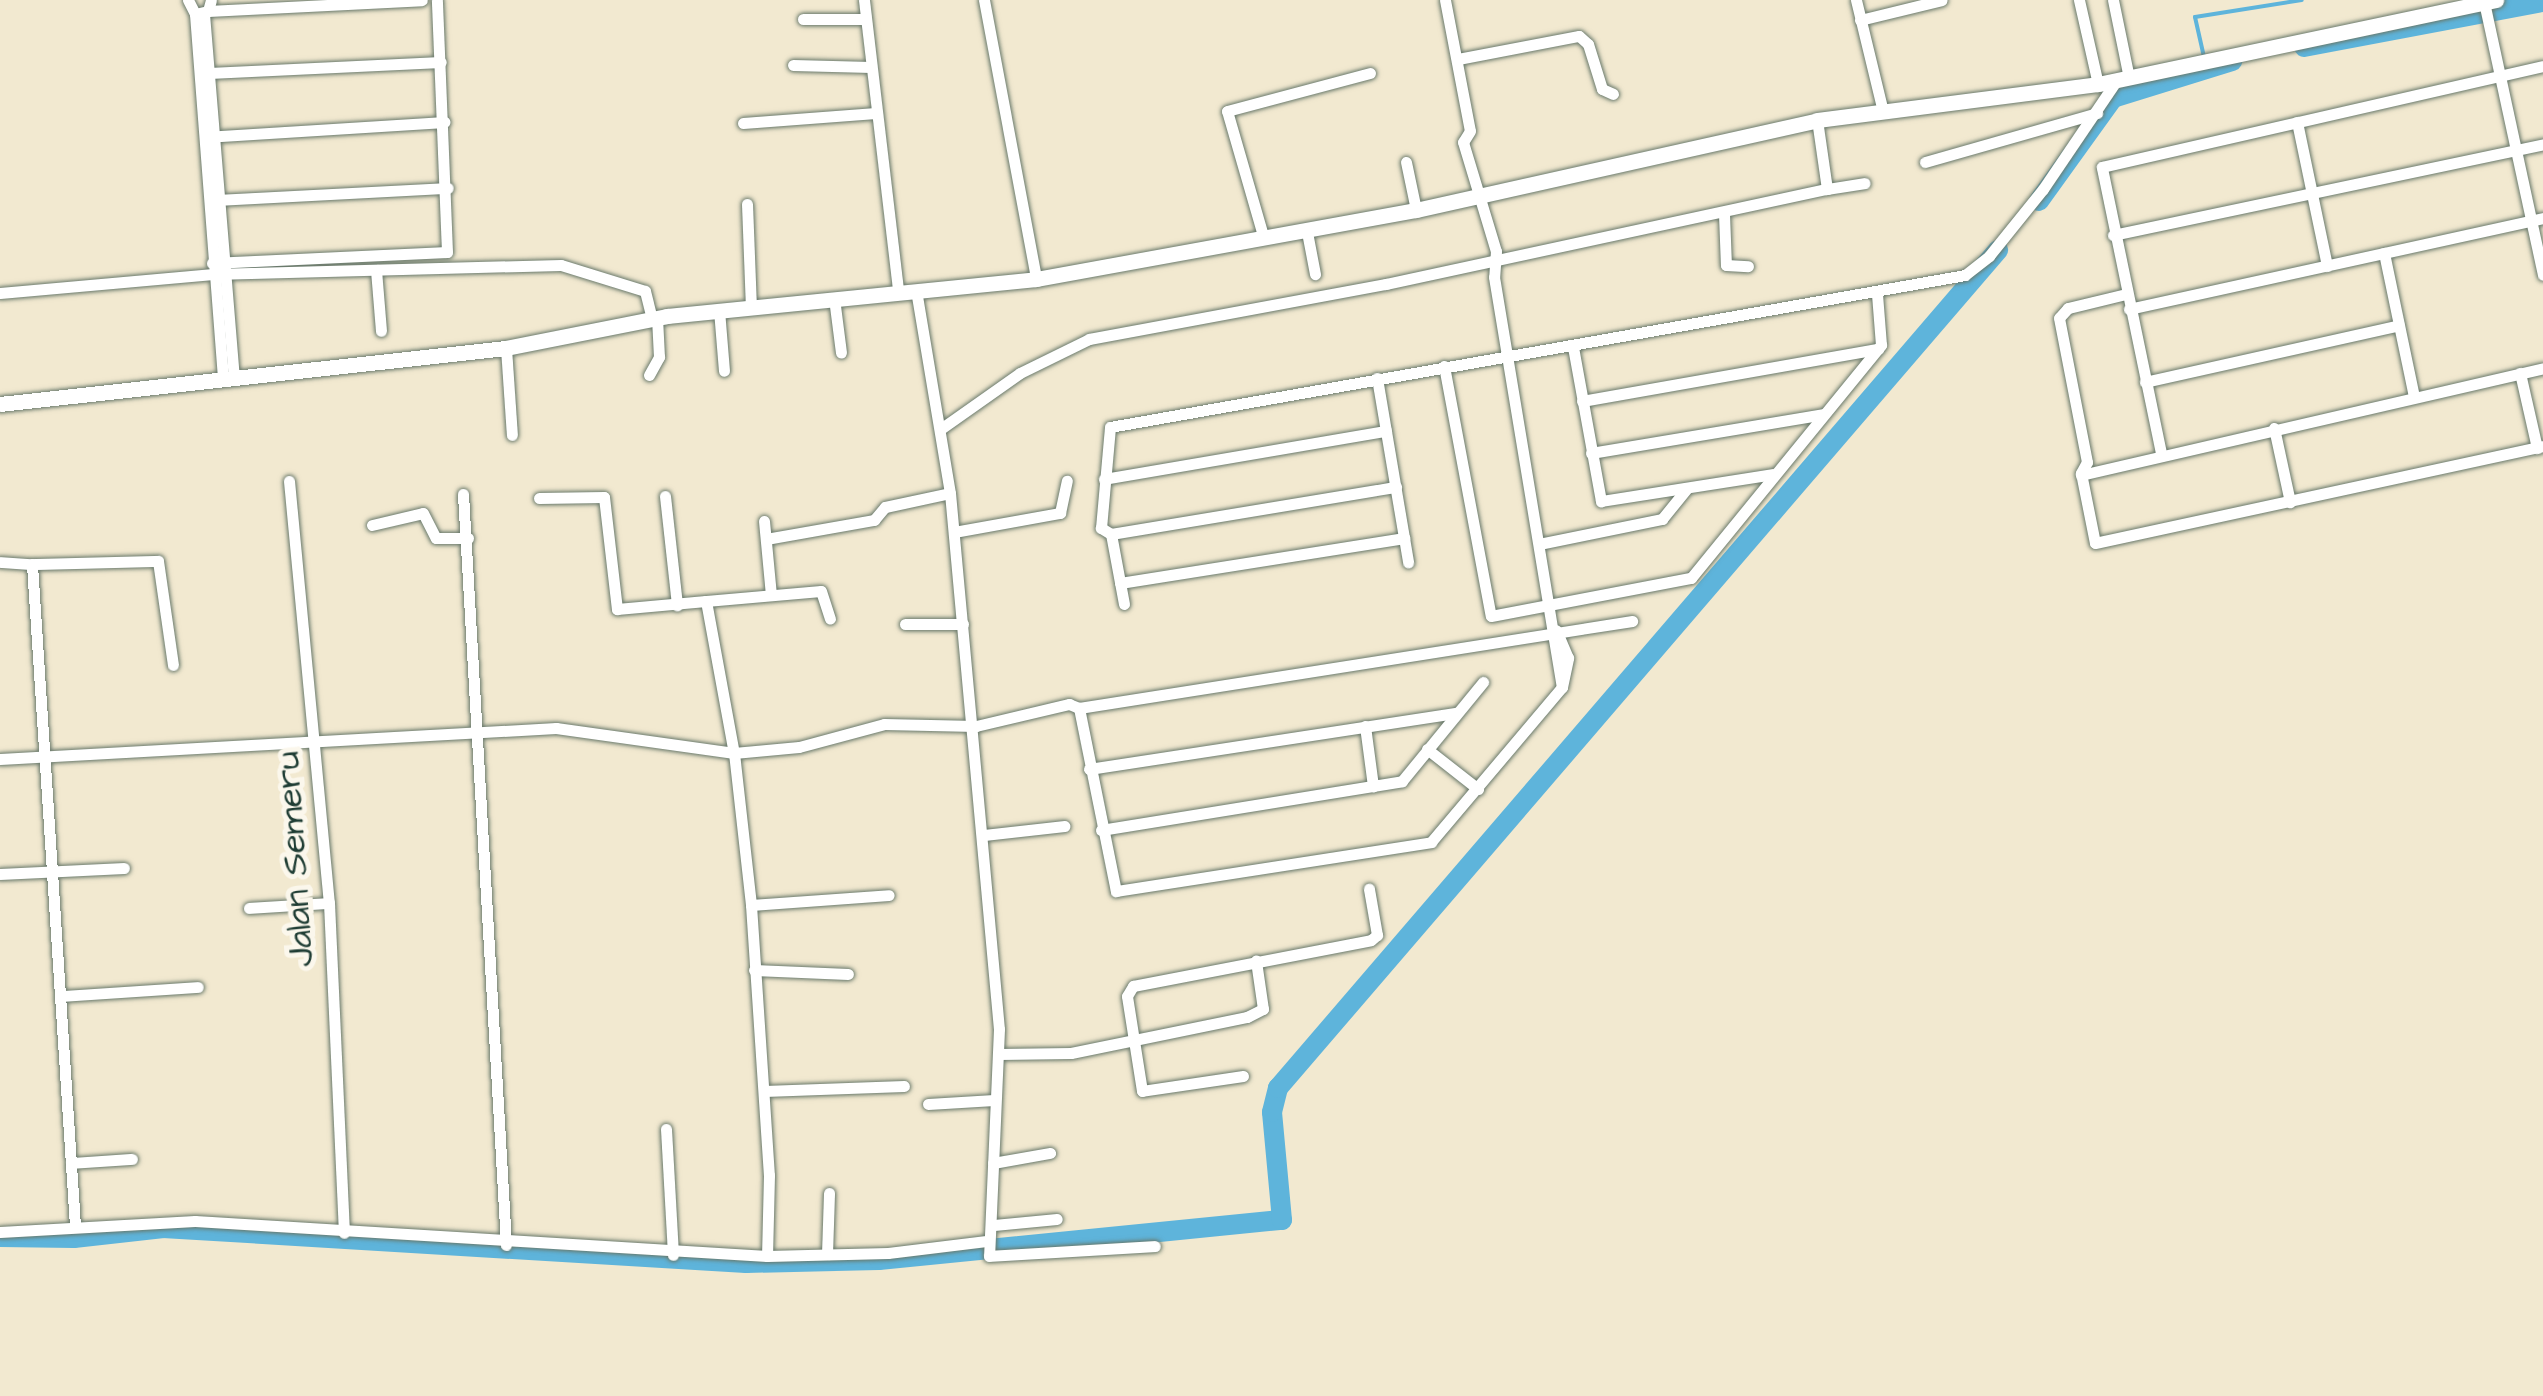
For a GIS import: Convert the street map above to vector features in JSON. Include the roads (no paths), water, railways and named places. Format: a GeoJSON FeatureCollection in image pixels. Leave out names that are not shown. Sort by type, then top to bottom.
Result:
{"type":"FeatureCollection","features":[{"type":"Feature","properties":{"kind":"street"},"geometry":{"type":"LineString","coordinates":[[188,0],[204,10],[422,0]]}},
{"type":"Feature","properties":{"kind":"street"},"geometry":{"type":"LineString","coordinates":[[0,293],[218,268],[439,255],[451,244],[438,0]]}},
{"type":"Feature","properties":{"kind":"street"},"geometry":{"type":"LineString","coordinates":[[864,0],[898,291]]}},
{"type":"Feature","properties":{"kind":"street"},"geometry":{"type":"LineString","coordinates":[[984,0],[1036,279]]}},
{"type":"Feature","properties":{"kind":"street"},"geometry":{"type":"LineString","coordinates":[[1079,708],[1112,886],[1122,891],[1438,840],[1562,687],[1506,358],[1496,260],[1482,194],[1474,186],[1464,142],[1470,131],[1445,0]]}},
{"type":"Feature","properties":{"kind":"street"},"geometry":{"type":"LineString","coordinates":[[1856,0],[1882,107]]}},
{"type":"Feature","properties":{"kind":"street"},"geometry":{"type":"LineString","coordinates":[[2078,0],[2097,78]]}},
{"type":"Feature","properties":{"kind":"street"},"geometry":{"type":"LineString","coordinates":[[1396,487],[1110,534],[1101,528],[1108,433],[1115,425],[1877,294],[1978,268],[2125,75],[2112,0]]}},
{"type":"Feature","properties":{"kind":"street"},"geometry":{"type":"LineString","coordinates":[[1860,20],[1935,2]]}},
{"type":"Feature","properties":{"kind":"street"},"geometry":{"type":"LineString","coordinates":[[0,404],[506,348],[654,318],[751,306],[1036,279],[1307,232],[1414,202],[1482,194],[1882,107],[2156,72],[2434,6],[2489,9],[2517,150],[2537,220],[2543,274]]}},
{"type":"Feature","properties":{"kind":"street"},"geometry":{"type":"LineString","coordinates":[[204,10],[207,137],[218,200],[218,268]]}},
{"type":"Feature","properties":{"kind":"street"},"geometry":{"type":"LineString","coordinates":[[204,10],[207,137],[229,377]]}},
{"type":"Feature","properties":{"kind":"street"},"geometry":{"type":"LineString","coordinates":[[803,19],[865,19]]}},
{"type":"Feature","properties":{"kind":"street"},"geometry":{"type":"LineString","coordinates":[[1458,59],[1578,36],[1588,44],[1602,89],[1614,94]]}},
{"type":"Feature","properties":{"kind":"street"},"geometry":{"type":"LineString","coordinates":[[208,73],[442,62]]}},
{"type":"Feature","properties":{"kind":"street"},"geometry":{"type":"LineString","coordinates":[[793,65],[871,66]]}},
{"type":"Feature","properties":{"kind":"street"},"geometry":{"type":"LineString","coordinates":[[2161,454],[2100,175],[2110,162],[2543,66]]}},
{"type":"Feature","properties":{"kind":"street"},"geometry":{"type":"LineString","coordinates":[[1264,239],[1227,110],[1370,73]]}},
{"type":"Feature","properties":{"kind":"street"},"geometry":{"type":"LineString","coordinates":[[743,123],[876,113]]}},
{"type":"Feature","properties":{"kind":"street"},"geometry":{"type":"LineString","coordinates":[[1926,162],[2097,113]]}},
{"type":"Feature","properties":{"kind":"street"},"geometry":{"type":"LineString","coordinates":[[1816,120],[1827,190]]}},
{"type":"Feature","properties":{"kind":"street"},"geometry":{"type":"LineString","coordinates":[[207,137],[446,122]]}},
{"type":"Feature","properties":{"kind":"street"},"geometry":{"type":"LineString","coordinates":[[2297,122],[2327,266]]}},
{"type":"Feature","properties":{"kind":"street"},"geometry":{"type":"LineString","coordinates":[[2113,235],[2543,144]]}},
{"type":"Feature","properties":{"kind":"street"},"geometry":{"type":"LineString","coordinates":[[1406,162],[1414,202]]}},
{"type":"Feature","properties":{"kind":"street"},"geometry":{"type":"LineString","coordinates":[[941,423],[1020,373],[1088,339],[1724,214],[1865,182]]}},
{"type":"Feature","properties":{"kind":"street"},"geometry":{"type":"LineString","coordinates":[[218,200],[448,188]]}},
{"type":"Feature","properties":{"kind":"street"},"geometry":{"type":"LineString","coordinates":[[747,204],[751,306]]}},
{"type":"Feature","properties":{"kind":"street"},"geometry":{"type":"LineString","coordinates":[[1724,214],[1726,265],[1748,266]]}},
{"type":"Feature","properties":{"kind":"street"},"geometry":{"type":"LineString","coordinates":[[2129,309],[2537,220]]}},
{"type":"Feature","properties":{"kind":"street"},"geometry":{"type":"LineString","coordinates":[[1307,232],[1315,274]]}},
{"type":"Feature","properties":{"kind":"street"},"geometry":{"type":"LineString","coordinates":[[2384,253],[2414,397]]}},
{"type":"Feature","properties":{"kind":"street"},"geometry":{"type":"LineString","coordinates":[[218,268],[568,266],[645,291],[654,318],[659,357],[650,375]]}},
{"type":"Feature","properties":{"kind":"street"},"geometry":{"type":"LineString","coordinates":[[376,270],[381,331]]}},
{"type":"Feature","properties":{"kind":"street"},"geometry":{"type":"LineString","coordinates":[[916,290],[950,493],[984,835],[999,1054],[994,1100],[994,1225],[987,1248]]}},
{"type":"Feature","properties":{"kind":"street"},"geometry":{"type":"LineString","coordinates":[[0,759],[46,760],[313,732],[480,725],[587,730],[733,747],[798,747],[884,724],[975,720],[1068,704],[1079,708],[1554,623],[1691,578],[1878,348],[1877,294]]}},
{"type":"Feature","properties":{"kind":"street"},"geometry":{"type":"LineString","coordinates":[[2126,294],[2068,308],[2059,318],[2088,462],[2081,475],[2095,543],[2540,447],[2520,373]]}},
{"type":"Feature","properties":{"kind":"street"},"geometry":{"type":"LineString","coordinates":[[834,298],[841,354]]}},
{"type":"Feature","properties":{"kind":"street"},"geometry":{"type":"LineString","coordinates":[[719,310],[724,371]]}},
{"type":"Feature","properties":{"kind":"street"},"geometry":{"type":"LineString","coordinates":[[2145,382],[2399,325]]}},
{"type":"Feature","properties":{"kind":"street"},"geometry":{"type":"LineString","coordinates":[[1573,347],[1601,501],[1773,474]]}},
{"type":"Feature","properties":{"kind":"street"},"geometry":{"type":"LineString","coordinates":[[506,348],[512,434]]}},
{"type":"Feature","properties":{"kind":"street"},"geometry":{"type":"LineString","coordinates":[[1582,401],[1878,348]]}},
{"type":"Feature","properties":{"kind":"street"},"geometry":{"type":"LineString","coordinates":[[1444,366],[1484,610],[1490,616],[1554,623],[1632,622]]}},
{"type":"Feature","properties":{"kind":"street"},"geometry":{"type":"LineString","coordinates":[[2081,475],[2543,368]]}},
{"type":"Feature","properties":{"kind":"street"},"geometry":{"type":"LineString","coordinates":[[1377,378],[1408,562]]}},
{"type":"Feature","properties":{"kind":"street"},"geometry":{"type":"LineString","coordinates":[[1591,453],[1823,414]]}},
{"type":"Feature","properties":{"kind":"street"},"geometry":{"type":"LineString","coordinates":[[2274,428],[2290,502]]}},
{"type":"Feature","properties":{"kind":"street"},"geometry":{"type":"LineString","coordinates":[[1104,478],[1386,431]]}},
{"type":"Feature","properties":{"kind":"street","name":"Jalan Semeru"},"geometry":{"type":"LineString","coordinates":[[288,481],[329,904],[344,1233]]}},
{"type":"Feature","properties":{"kind":"street"},"geometry":{"type":"LineString","coordinates":[[954,532],[1036,519],[1064,509],[1067,481]]}},
{"type":"Feature","properties":{"kind":"street"},"geometry":{"type":"LineString","coordinates":[[1540,544],[1662,519],[1687,488]]}},
{"type":"Feature","properties":{"kind":"street"},"geometry":{"type":"LineString","coordinates":[[539,498],[599,493],[606,504],[613,603],[629,611],[821,591],[830,619]]}},
{"type":"Feature","properties":{"kind":"street"},"geometry":{"type":"LineString","coordinates":[[766,538],[874,520],[886,508],[950,493]]}},
{"type":"Feature","properties":{"kind":"street"},"geometry":{"type":"LineString","coordinates":[[463,494],[480,725],[506,1244]]}},
{"type":"Feature","properties":{"kind":"street"},"geometry":{"type":"LineString","coordinates":[[665,496],[677,605]]}},
{"type":"Feature","properties":{"kind":"street"},"geometry":{"type":"LineString","coordinates":[[372,525],[423,513],[436,538],[468,538]]}},
{"type":"Feature","properties":{"kind":"street"},"geometry":{"type":"LineString","coordinates":[[764,520],[771,594]]}},
{"type":"Feature","properties":{"kind":"street"},"geometry":{"type":"LineString","coordinates":[[1110,534],[1124,604]]}},
{"type":"Feature","properties":{"kind":"street"},"geometry":{"type":"LineString","coordinates":[[1120,583],[1404,538]]}},
{"type":"Feature","properties":{"kind":"street"},"geometry":{"type":"LineString","coordinates":[[0,562],[158,560],[173,665]]}},
{"type":"Feature","properties":{"kind":"street"},"geometry":{"type":"LineString","coordinates":[[32,564],[75,1226]]}},
{"type":"Feature","properties":{"kind":"street"},"geometry":{"type":"LineString","coordinates":[[706,601],[733,747],[751,905],[764,1090],[767,1256]]}},
{"type":"Feature","properties":{"kind":"street"},"geometry":{"type":"LineString","coordinates":[[905,624],[963,624]]}},
{"type":"Feature","properties":{"kind":"street"},"geometry":{"type":"LineString","coordinates":[[1101,830],[1404,780],[1483,682]]}},
{"type":"Feature","properties":{"kind":"street"},"geometry":{"type":"LineString","coordinates":[[1089,769],[1457,713]]}},
{"type":"Feature","properties":{"kind":"street"},"geometry":{"type":"LineString","coordinates":[[1365,726],[1373,786]]}},
{"type":"Feature","properties":{"kind":"street"},"geometry":{"type":"LineString","coordinates":[[1427,750],[1478,789]]}},
{"type":"Feature","properties":{"kind":"street"},"geometry":{"type":"LineString","coordinates":[[984,835],[1064,826]]}},
{"type":"Feature","properties":{"kind":"street"},"geometry":{"type":"LineString","coordinates":[[0,874],[124,868]]}},
{"type":"Feature","properties":{"kind":"street"},"geometry":{"type":"LineString","coordinates":[[1243,1076],[1142,1090],[1127,996],[1133,986],[1371,940],[1377,935],[1369,888]]}},
{"type":"Feature","properties":{"kind":"street"},"geometry":{"type":"LineString","coordinates":[[751,905],[890,895]]}},
{"type":"Feature","properties":{"kind":"street"},"geometry":{"type":"LineString","coordinates":[[249,908],[329,904]]}},
{"type":"Feature","properties":{"kind":"street"},"geometry":{"type":"LineString","coordinates":[[999,1054],[1072,1053],[1263,1009],[1256,961]]}},
{"type":"Feature","properties":{"kind":"street"},"geometry":{"type":"LineString","coordinates":[[754,970],[848,974]]}},
{"type":"Feature","properties":{"kind":"street"},"geometry":{"type":"LineString","coordinates":[[62,996],[198,987]]}},
{"type":"Feature","properties":{"kind":"street"},"geometry":{"type":"LineString","coordinates":[[764,1090],[904,1086]]}},
{"type":"Feature","properties":{"kind":"street"},"geometry":{"type":"LineString","coordinates":[[928,1104],[994,1100]]}},
{"type":"Feature","properties":{"kind":"street"},"geometry":{"type":"LineString","coordinates":[[666,1129],[673,1255]]}},
{"type":"Feature","properties":{"kind":"street"},"geometry":{"type":"LineString","coordinates":[[993,1163],[1050,1152]]}},
{"type":"Feature","properties":{"kind":"street"},"geometry":{"type":"LineString","coordinates":[[70,1163],[132,1159]]}},
{"type":"Feature","properties":{"kind":"street"},"geometry":{"type":"LineString","coordinates":[[827,1254],[830,1193]]}},
{"type":"Feature","properties":{"kind":"street"},"geometry":{"type":"LineString","coordinates":[[994,1225],[1057,1220]]}},
{"type":"Feature","properties":{"kind":"street"},"geometry":{"type":"LineString","coordinates":[[0,1232],[196,1221],[673,1255],[1156,1246]]}},
{"type":"Feature","properties":{"kind":"waterway"},"geometry":{"type":"LineString","coordinates":[[2204,57],[2195,17],[2302,0]]}},
{"type":"Feature","properties":{"kind":"waterway"},"geometry":{"type":"LineString","coordinates":[[2304,47],[2543,2]]}},
{"type":"Feature","properties":{"kind":"waterway"},"geometry":{"type":"LineString","coordinates":[[2039,201],[2113,98],[2232,61]]}},
{"type":"Feature","properties":{"kind":"waterway"},"geometry":{"type":"LineString","coordinates":[[0,1237],[74,1238],[163,1228],[746,1263],[879,1260],[1282,1220],[1272,1112],[1278,1088],[1998,250]]}}]}
